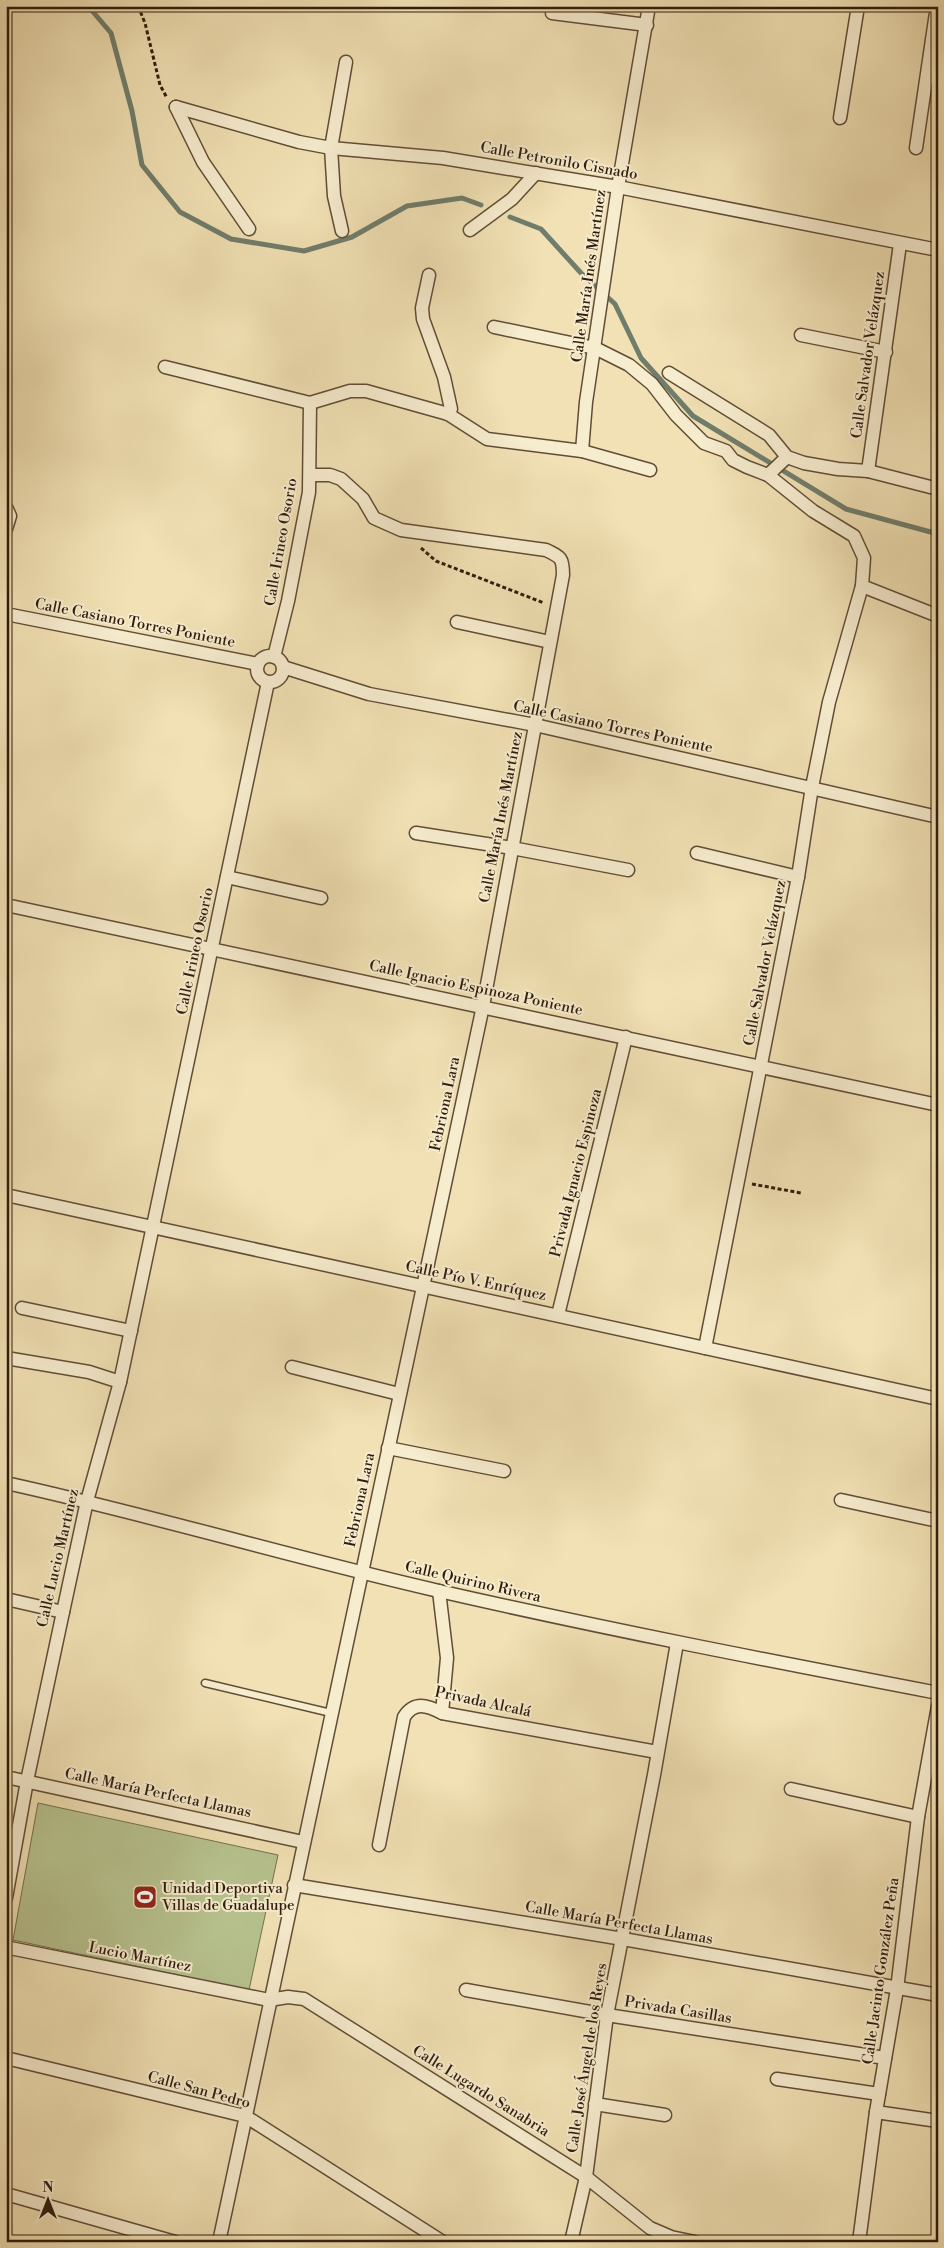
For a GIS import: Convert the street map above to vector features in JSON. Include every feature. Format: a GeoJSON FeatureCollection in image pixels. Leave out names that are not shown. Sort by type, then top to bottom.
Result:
{"type":"FeatureCollection","features":[{"type":"Feature","properties":{"kind":"street","name":"Calle María Inés Martínez"},"geometry":{"type":"LineString","coordinates":[[582,452],[586,402],[618,187],[649,6]]}},
{"type":"Feature","properties":{"kind":"street"},"geometry":{"type":"LineString","coordinates":[[840,118],[858,6]]}},
{"type":"Feature","properties":{"kind":"street"},"geometry":{"type":"LineString","coordinates":[[916,148],[937,6]]}},
{"type":"Feature","properties":{"kind":"street"},"geometry":{"type":"LineString","coordinates":[[552,13],[647,25]]}},
{"type":"Feature","properties":{"kind":"street"},"geometry":{"type":"LineString","coordinates":[[342,231],[334,196],[331,148],[346,62]]}},
{"type":"Feature","properties":{"kind":"street","name":"Calle Petronilo Cisnado"},"geometry":{"type":"LineString","coordinates":[[176,107],[299,142],[331,148],[443,158],[536,173],[618,187],[938,250]]}},
{"type":"Feature","properties":{"kind":"street"},"geometry":{"type":"LineString","coordinates":[[176,107],[203,162],[249,229]]}},
{"type":"Feature","properties":{"kind":"street"},"geometry":{"type":"LineString","coordinates":[[470,230],[512,200],[536,173]]}},
{"type":"Feature","properties":{"kind":"street","name":"Calle Salvador Velázquez"},"geometry":{"type":"LineString","coordinates":[[868,471],[900,244]]}},
{"type":"Feature","properties":{"kind":"street"},"geometry":{"type":"LineString","coordinates":[[429,275],[422,308],[423,319],[444,377],[451,409],[448,414]]}},
{"type":"Feature","properties":{"kind":"street","name":"Calle Salvador Velázquez"},"geometry":{"type":"LineString","coordinates":[[494,327],[595,348],[629,366],[652,384],[676,415],[704,442],[726,452],[732,460],[768,476],[813,511],[854,536],[864,558],[862,586],[833,683],[812,787],[798,877],[762,1067],[705,1348]]}},
{"type":"Feature","properties":{"kind":"street"},"geometry":{"type":"LineString","coordinates":[[801,335],[886,352]]}},
{"type":"Feature","properties":{"kind":"street"},"geometry":{"type":"LineString","coordinates":[[165,367],[310,403],[350,391],[366,391],[448,414],[487,439],[582,452],[650,470]]}},
{"type":"Feature","properties":{"kind":"street"},"geometry":{"type":"LineString","coordinates":[[669,373],[769,435],[787,457],[804,463],[838,469],[868,471],[938,489]]}},
{"type":"Feature","properties":{"kind":"street","name":"Calle Irineo Osorio"},"geometry":{"type":"LineString","coordinates":[[274,657],[288,601],[309,492],[310,403]]}},
{"type":"Feature","properties":{"kind":"street"},"geometry":{"type":"LineString","coordinates":[[768,476],[787,457]]}},
{"type":"Feature","properties":{"kind":"street"},"geometry":{"type":"LineString","coordinates":[[310,475],[330,475],[341,479],[363,499],[374,518],[401,530]]}},
{"type":"Feature","properties":{"kind":"street"},"geometry":{"type":"LineString","coordinates":[[6,530],[10,516],[7,508]]}},
{"type":"Feature","properties":{"kind":"street","name":"Calle María Inés Martínez"},"geometry":{"type":"LineString","coordinates":[[401,530],[546,550],[560,557],[563,562],[563,575],[483,1006]]}},
{"type":"Feature","properties":{"kind":"street"},"geometry":{"type":"LineString","coordinates":[[862,586],[938,616]]}},
{"type":"Feature","properties":{"kind":"street","name":"Calle Casiano Torres Poniente"},"geometry":{"type":"LineString","coordinates":[[6,614],[258,664]]}},
{"type":"Feature","properties":{"kind":"street"},"geometry":{"type":"LineString","coordinates":[[457,622],[550,642]]}},
{"type":"Feature","properties":{"kind":"street"},"geometry":{"type":"LineString","coordinates":[[265,657],[274,657],[282,663],[283,667],[280,678],[268,682],[258,676],[258,664],[265,657]]}},
{"type":"Feature","properties":{"kind":"street","name":"Calle Casiano Torres Poniente"},"geometry":{"type":"LineString","coordinates":[[283,667],[369,694],[535,725],[938,817]]}},
{"type":"Feature","properties":{"kind":"street","name":"Calle Irineo Osorio"},"geometry":{"type":"LineString","coordinates":[[153,1227],[268,682]]}},
{"type":"Feature","properties":{"kind":"street"},"geometry":{"type":"LineString","coordinates":[[416,833],[512,848],[628,870]]}},
{"type":"Feature","properties":{"kind":"street"},"geometry":{"type":"LineString","coordinates":[[696,853],[798,877]]}},
{"type":"Feature","properties":{"kind":"street"},"geometry":{"type":"LineString","coordinates":[[227,877],[321,898]]}},
{"type":"Feature","properties":{"kind":"street","name":"Calle Ignacio Espinoza Poniente"},"geometry":{"type":"LineString","coordinates":[[6,905],[938,1105]]}},
{"type":"Feature","properties":{"kind":"street","name":"Febriona Lara"},"geometry":{"type":"LineString","coordinates":[[219,2242],[269,2000],[483,1006]]}},
{"type":"Feature","properties":{"kind":"street","name":"Privada Ignacio Espinoza"},"geometry":{"type":"LineString","coordinates":[[558,1315],[626,1038]]}},
{"type":"Feature","properties":{"kind":"street","name":"Calle Pío V. Enríquez"},"geometry":{"type":"LineString","coordinates":[[6,1195],[938,1399]]}},
{"type":"Feature","properties":{"kind":"street","name":"Calle Lucio Martínez"},"geometry":{"type":"LineString","coordinates":[[6,1898],[28,1781],[87,1501],[120,1382],[153,1227]]}},
{"type":"Feature","properties":{"kind":"street"},"geometry":{"type":"LineString","coordinates":[[22,1308],[131,1331]]}},
{"type":"Feature","properties":{"kind":"street"},"geometry":{"type":"LineString","coordinates":[[6,1358],[89,1372],[120,1382]]}},
{"type":"Feature","properties":{"kind":"street"},"geometry":{"type":"LineString","coordinates":[[292,1367],[399,1394]]}},
{"type":"Feature","properties":{"kind":"street"},"geometry":{"type":"LineString","coordinates":[[388,1448],[504,1471]]}},
{"type":"Feature","properties":{"kind":"street","name":"Calle Quirino Rivera"},"geometry":{"type":"LineString","coordinates":[[6,1483],[87,1501],[439,1591],[677,1643],[938,1693]]}},
{"type":"Feature","properties":{"kind":"street"},"geometry":{"type":"LineString","coordinates":[[841,1500],[938,1521]]}},
{"type":"Feature","properties":{"kind":"street"},"geometry":{"type":"LineString","coordinates":[[439,1591],[448,1658],[442,1713]]}},
{"type":"Feature","properties":{"kind":"street"},"geometry":{"type":"LineString","coordinates":[[6,1599],[63,1612]]}},
{"type":"Feature","properties":{"kind":"street","name":"Calle José Ángel de los Reyes"},"geometry":{"type":"LineString","coordinates":[[571,2242],[586,2177],[607,2015],[677,1643]]}},
{"type":"Feature","properties":{"kind":"street","name":"Privada Alcalá"},"geometry":{"type":"LineString","coordinates":[[380,1844],[404,1717],[408,1711],[419,1705],[432,1707],[442,1713],[657,1752]]}},
{"type":"Feature","properties":{"kind":"street","name":"Calle Jacinto González Peña"},"geometry":{"type":"LineString","coordinates":[[859,2242],[876,2112],[897,1988],[918,1817],[938,1706]]}},
{"type":"Feature","properties":{"kind":"street","name":"Calle María Perfecta Llamas"},"geometry":{"type":"LineString","coordinates":[[6,1777],[303,1842]]}},
{"type":"Feature","properties":{"kind":"street"},"geometry":{"type":"LineString","coordinates":[[790,1789],[918,1817]]}},
{"type":"Feature","properties":{"kind":"street","name":"Calle María Perfecta Llamas"},"geometry":{"type":"LineString","coordinates":[[294,1885],[622,1939],[938,1995]]}},
{"type":"Feature","properties":{"kind":"street","name":"Lucio Martínez"},"geometry":{"type":"LineString","coordinates":[[6,1944],[10,1948],[269,2000]]}},
{"type":"Feature","properties":{"kind":"street","name":"Privada Casillas"},"geometry":{"type":"LineString","coordinates":[[466,1990],[607,2015],[885,2058]]}},
{"type":"Feature","properties":{"kind":"street","name":"Calle Lugardo Sanabria"},"geometry":{"type":"LineString","coordinates":[[269,2000],[288,1997],[304,1999],[586,2177],[650,2228],[671,2237],[695,2242]]}},
{"type":"Feature","properties":{"kind":"street","name":"Calle San Pedro"},"geometry":{"type":"LineString","coordinates":[[6,2058],[245,2116],[443,2242]]}},
{"type":"Feature","properties":{"kind":"street"},"geometry":{"type":"LineString","coordinates":[[777,2079],[879,2094]]}},
{"type":"Feature","properties":{"kind":"street"},"geometry":{"type":"LineString","coordinates":[[595,2104],[665,2116]]}},
{"type":"Feature","properties":{"kind":"street"},"geometry":{"type":"LineString","coordinates":[[876,2112],[938,2121]]}},
{"type":"Feature","properties":{"kind":"street"},"geometry":{"type":"LineString","coordinates":[[6,2194],[175,2242]]}},
{"type":"Feature","properties":{"kind":"lane"},"geometry":{"type":"LineString","coordinates":[[206,1683],[331,1712]]}},
{"type":"Feature","properties":{"kind":"path"},"geometry":{"type":"LineString","coordinates":[[138,6],[145,23],[160,85],[169,101],[176,107]]}},
{"type":"Feature","properties":{"kind":"path"},"geometry":{"type":"LineString","coordinates":[[401,530],[436,561],[556,608]]}},
{"type":"Feature","properties":{"kind":"path"},"geometry":{"type":"LineString","coordinates":[[739,1182],[800,1194]]}},
{"type":"Feature","properties":{"kind":"green space","name":"Unidad Deportiva Villas de Guadalupe"},"geometry":{"type":"Polygon","coordinates":[[[38,1803],[278,1855],[249,1990],[13,1940],[38,1803]]]}},
{"type":"Feature","properties":{"kind":"waterway"},"geometry":{"type":"LineString","coordinates":[[88,6],[111,33],[132,111],[142,165],[180,212],[231,239],[304,251],[352,237],[407,206],[462,198],[481,205]]}},
{"type":"Feature","properties":{"kind":"waterway"},"geometry":{"type":"LineString","coordinates":[[510,217],[541,229],[581,273],[615,304],[641,358],[693,416],[846,509],[938,534]]}},
{"type":"Feature","properties":{"kind":"place","name":"Unidad Deportiva Villas de Guadalupe"},"geometry":{"type":"Point","coordinates":[145,1897]}}]}
